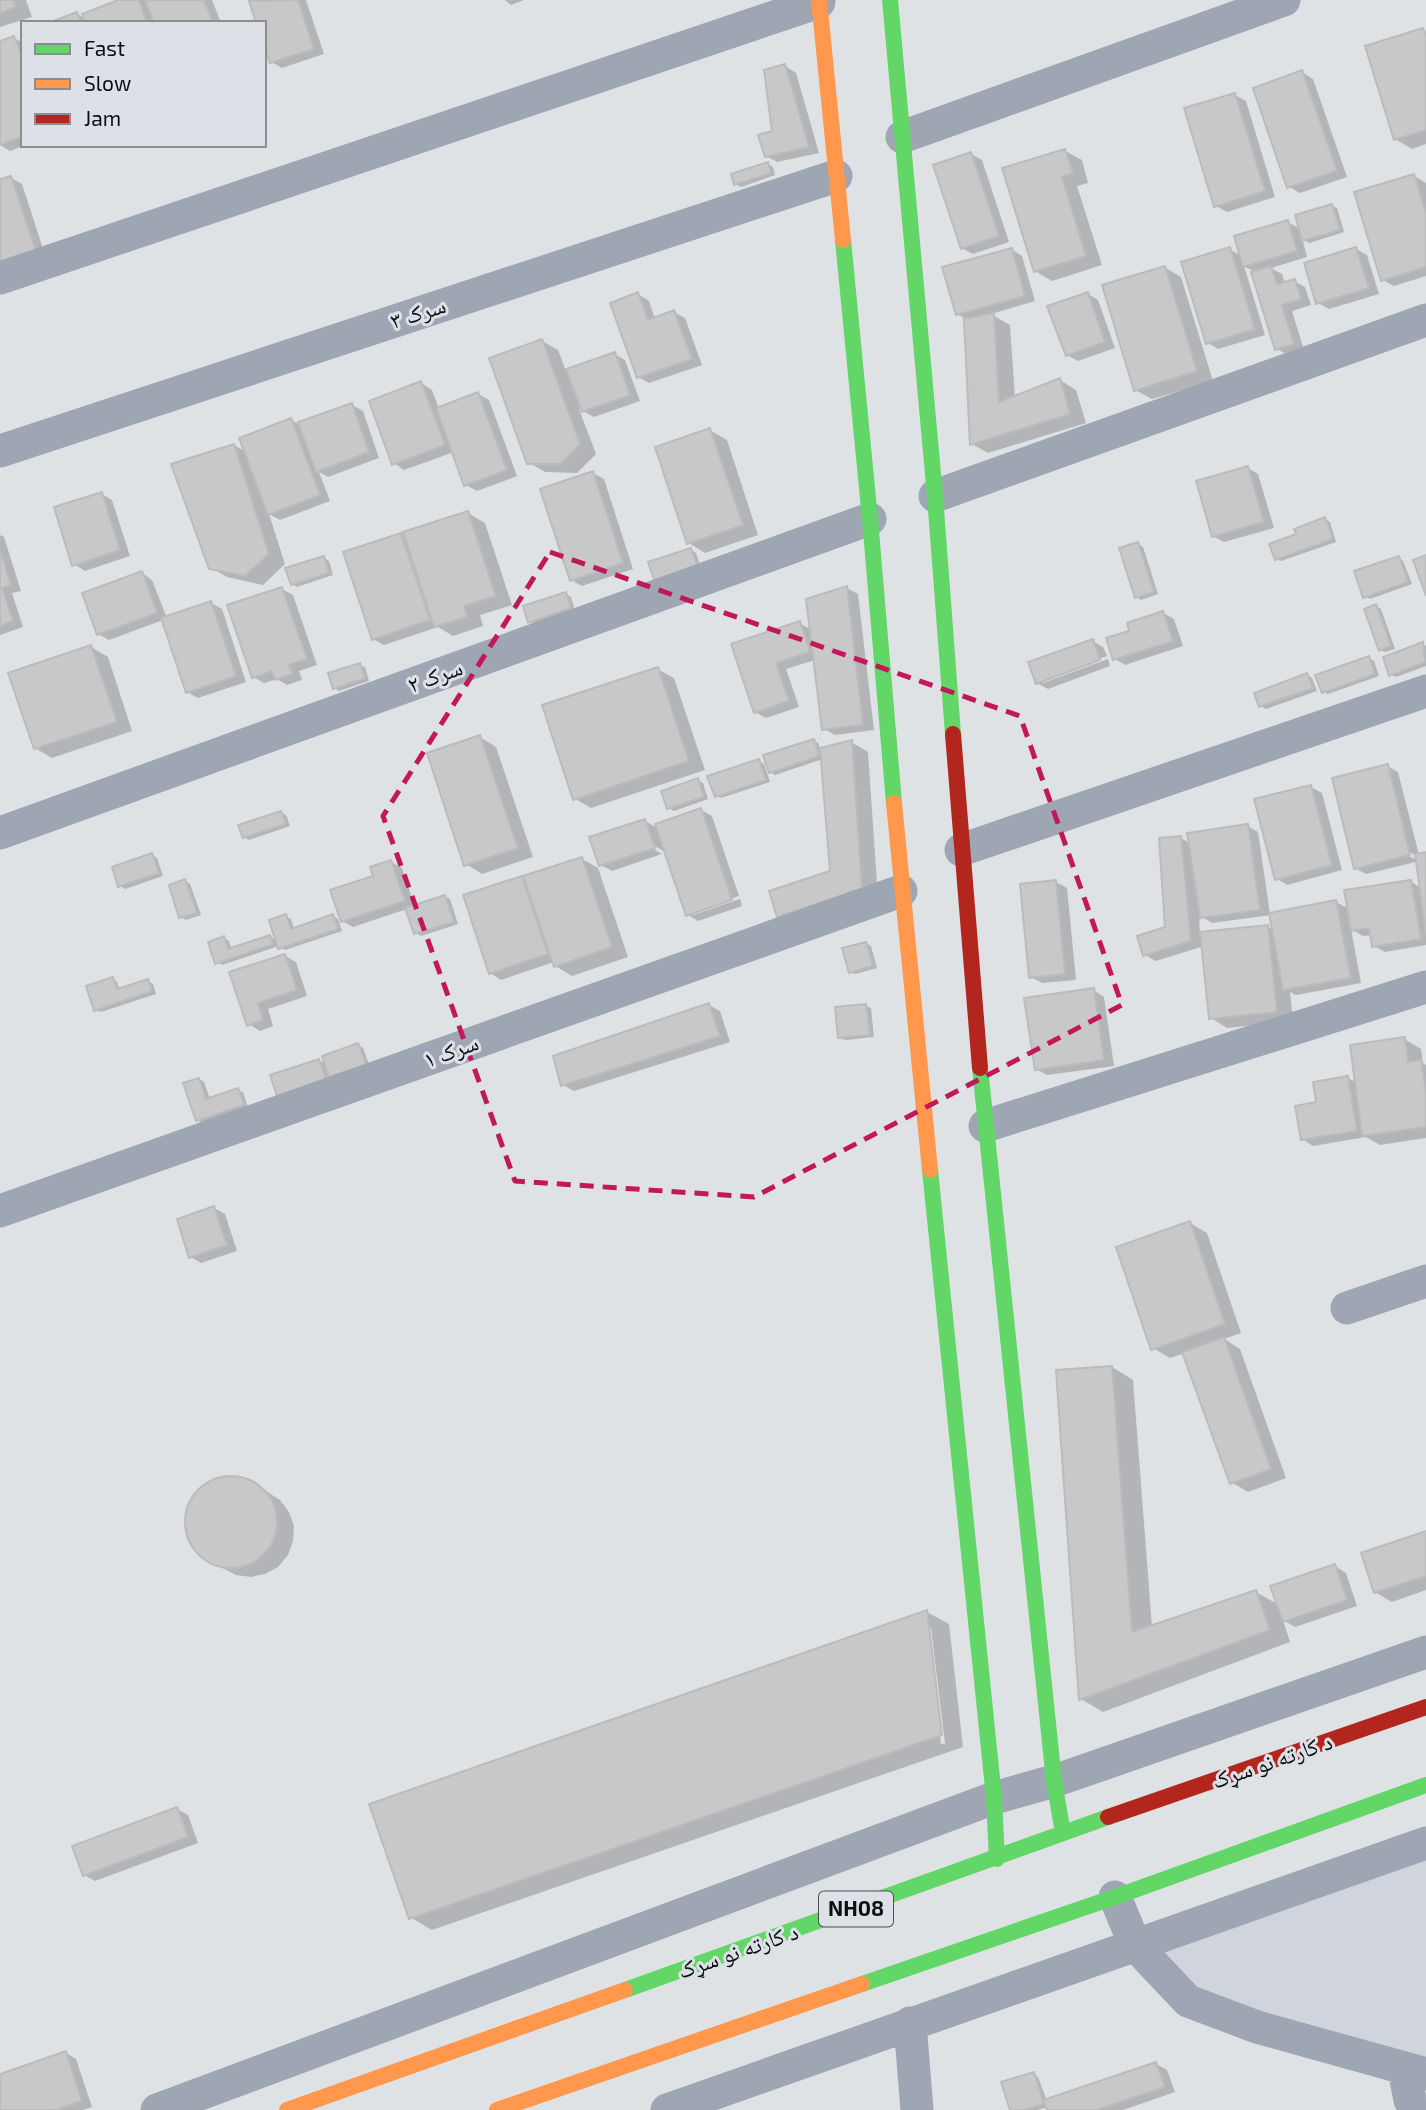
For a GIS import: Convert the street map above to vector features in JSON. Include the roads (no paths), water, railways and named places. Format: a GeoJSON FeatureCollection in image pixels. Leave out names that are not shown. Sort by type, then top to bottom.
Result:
{"type":"FeatureCollection","features":[{"type":"Feature","properties":{"kind":"main road"},"geometry":{"type":"LineString","coordinates":[[890,0],[935,496],[985,1126],[1054,1781],[1063,1833]]}},
{"type":"Feature","properties":{"kind":"main road"},"geometry":{"type":"LineString","coordinates":[[819,1],[870,519],[901,891],[997,1859]]}},
{"type":"Feature","properties":{"kind":"main road","name":"د کارته نو سړک"},"geometry":{"type":"LineString","coordinates":[[287,2110],[997,1859],[1063,1833],[1426,1707]]}},
{"type":"Feature","properties":{"kind":"main road"},"geometry":{"type":"LineString","coordinates":[[497,2110],[1115,1897],[1426,1785]]}},
{"type":"Feature","properties":{"kind":"street"},"geometry":{"type":"LineString","coordinates":[[902,137],[1284,0]]}},
{"type":"Feature","properties":{"kind":"street"},"geometry":{"type":"LineString","coordinates":[[0,278],[819,1]]}},
{"type":"Feature","properties":{"kind":"street","name":"سرک ۳"},"geometry":{"type":"LineString","coordinates":[[0,451],[836,176]]}},
{"type":"Feature","properties":{"kind":"street"},"geometry":{"type":"LineString","coordinates":[[935,496],[1426,320]]}},
{"type":"Feature","properties":{"kind":"street","name":"سرک ۲"},"geometry":{"type":"LineString","coordinates":[[0,833],[870,519]]}},
{"type":"Feature","properties":{"kind":"street"},"geometry":{"type":"LineString","coordinates":[[961,850],[1426,691]]}},
{"type":"Feature","properties":{"kind":"street","name":"سرک ۱"},"geometry":{"type":"LineString","coordinates":[[0,1211],[901,891]]}},
{"type":"Feature","properties":{"kind":"street"},"geometry":{"type":"LineString","coordinates":[[985,1126],[1426,988]]}},
{"type":"Feature","properties":{"kind":"street"},"geometry":{"type":"LineString","coordinates":[[1347,1308],[1426,1281]]}},
{"type":"Feature","properties":{"kind":"street"},"geometry":{"type":"LineString","coordinates":[[157,2110],[993,1798],[1054,1781],[1426,1651]]}},
{"type":"Feature","properties":{"kind":"street"},"geometry":{"type":"LineString","coordinates":[[667,2110],[1426,1843]]}},
{"type":"Feature","properties":{"kind":"street"},"geometry":{"type":"LineString","coordinates":[[1115,1897],[1135,1945],[1188,2001],[1257,2027],[1415,2071],[1410,2100],[1416,2110]]}},
{"type":"Feature","properties":{"kind":"street"},"geometry":{"type":"LineString","coordinates":[[910,2023],[917,2110]]}}]}
